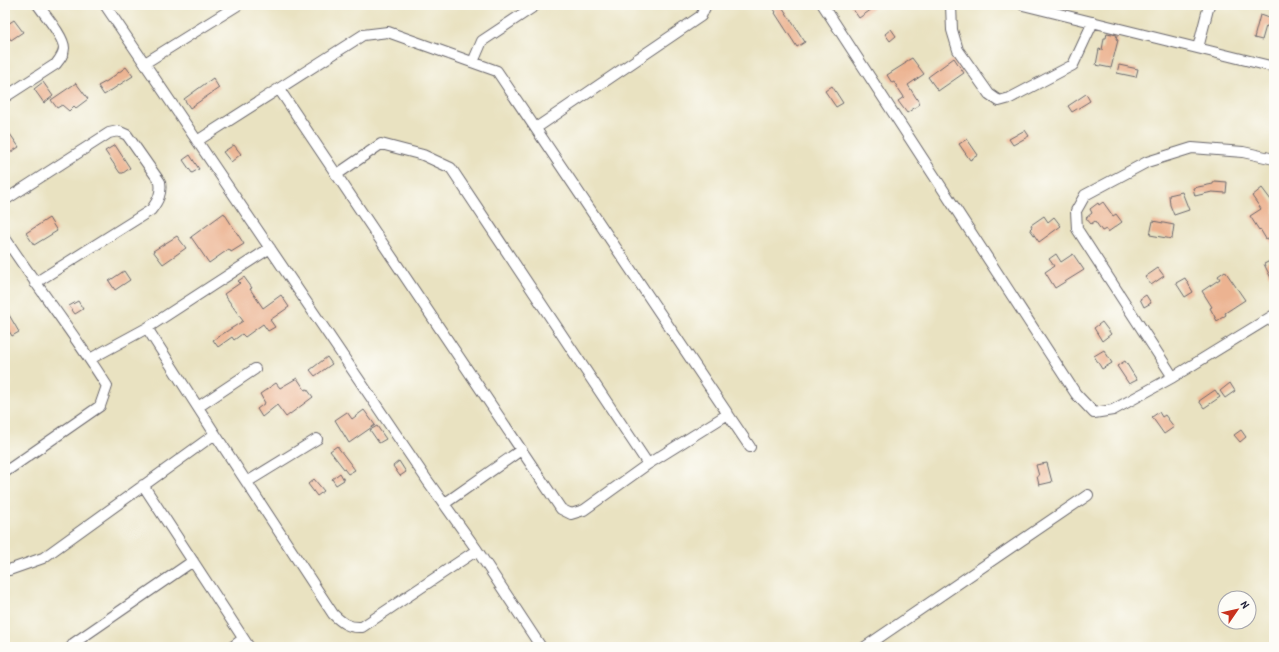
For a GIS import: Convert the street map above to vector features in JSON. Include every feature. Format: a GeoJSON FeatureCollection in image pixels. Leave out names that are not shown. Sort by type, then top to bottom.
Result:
{"type":"FeatureCollection","features":[{"type":"Feature","properties":{"kind":"street"},"geometry":{"type":"LineString","coordinates":[[5,97],[56,64],[62,57],[64,49],[62,40],[38,5]]}},
{"type":"Feature","properties":{"kind":"street"},"geometry":{"type":"LineString","coordinates":[[105,5],[542,647]]}},
{"type":"Feature","properties":{"kind":"street"},"geometry":{"type":"LineString","coordinates":[[145,63],[238,5]]}},
{"type":"Feature","properties":{"kind":"street"},"geometry":{"type":"LineString","coordinates":[[473,62],[482,41],[536,5]]}},
{"type":"Feature","properties":{"kind":"street"},"geometry":{"type":"LineString","coordinates":[[536,128],[701,16],[706,5]]}},
{"type":"Feature","properties":{"kind":"street"},"geometry":{"type":"LineString","coordinates":[[823,5],[1076,394],[1094,413],[1113,410],[1173,377],[1274,315]]}},
{"type":"Feature","properties":{"kind":"street"},"geometry":{"type":"LineString","coordinates":[[951,5],[952,30],[958,50],[989,94],[999,101],[1010,98],[1073,65],[1093,22]]}},
{"type":"Feature","properties":{"kind":"street"},"geometry":{"type":"LineString","coordinates":[[1024,5],[1274,66]]}},
{"type":"Feature","properties":{"kind":"street"},"geometry":{"type":"LineString","coordinates":[[1198,48],[1209,5]]}},
{"type":"Feature","properties":{"kind":"street"},"geometry":{"type":"LineString","coordinates":[[197,141],[363,35],[388,32],[497,71],[750,447]]}},
{"type":"Feature","properties":{"kind":"street"},"geometry":{"type":"LineString","coordinates":[[279,89],[561,510],[571,514],[584,510],[648,464],[728,414]]}},
{"type":"Feature","properties":{"kind":"street"},"geometry":{"type":"LineString","coordinates":[[5,200],[110,133],[118,131],[127,135],[160,182],[162,190],[158,201],[151,210],[35,283]]}},
{"type":"Feature","properties":{"kind":"street"},"geometry":{"type":"LineString","coordinates":[[336,175],[381,144],[423,155],[451,168],[648,464]]}},
{"type":"Feature","properties":{"kind":"street"},"geometry":{"type":"LineString","coordinates":[[1173,377],[1077,229],[1076,211],[1085,196],[1147,162],[1192,148],[1243,152],[1274,159]]}},
{"type":"Feature","properties":{"kind":"street"},"geometry":{"type":"LineString","coordinates":[[5,238],[35,283],[90,359],[106,386],[100,406],[5,472]]}},
{"type":"Feature","properties":{"kind":"street"},"geometry":{"type":"LineString","coordinates":[[90,359],[147,328],[270,248]]}},
{"type":"Feature","properties":{"kind":"street"},"geometry":{"type":"LineString","coordinates":[[147,328],[333,614],[346,625],[362,627],[477,550]]}},
{"type":"Feature","properties":{"kind":"street"},"geometry":{"type":"LineString","coordinates":[[198,407],[255,369]]}},
{"type":"Feature","properties":{"kind":"street"},"geometry":{"type":"LineString","coordinates":[[5,570],[9,570],[43,558],[215,434]]}},
{"type":"Feature","properties":{"kind":"street"},"geometry":{"type":"LineString","coordinates":[[247,482],[317,439]]}},
{"type":"Feature","properties":{"kind":"street"},"geometry":{"type":"LineString","coordinates":[[444,504],[521,450]]}},
{"type":"Feature","properties":{"kind":"street"},"geometry":{"type":"LineString","coordinates":[[143,485],[246,643],[232,647]]}},
{"type":"Feature","properties":{"kind":"street"},"geometry":{"type":"LineString","coordinates":[[869,646],[1088,495]]}},
{"type":"Feature","properties":{"kind":"street"},"geometry":{"type":"LineString","coordinates":[[70,647],[193,561]]}},
{"type":"Feature","properties":{"kind":"building"},"geometry":{"type":"Polygon","coordinates":[[[771,5],[781,5],[805,42],[797,47],[771,5]]]}},
{"type":"Feature","properties":{"kind":"building"},"geometry":{"type":"Polygon","coordinates":[[[850,5],[878,5],[859,18],[850,5]]]}},
{"type":"Feature","properties":{"kind":"building"},"geometry":{"type":"Polygon","coordinates":[[[1260,15],[1274,20],[1274,28],[1266,26],[1262,40],[1254,38],[1260,15]]]}},
{"type":"Feature","properties":{"kind":"building"},"geometry":{"type":"Polygon","coordinates":[[[14,20],[23,32],[11,40],[5,32],[5,26],[14,20]]]}},
{"type":"Feature","properties":{"kind":"building"},"geometry":{"type":"Polygon","coordinates":[[[891,29],[896,36],[890,41],[885,34],[891,29]]]}},
{"type":"Feature","properties":{"kind":"building"},"geometry":{"type":"Polygon","coordinates":[[[1107,33],[1117,35],[1116,39],[1118,40],[1111,68],[1096,65],[1099,49],[1102,50],[1104,38],[1106,38],[1107,33]]]}},
{"type":"Feature","properties":{"kind":"building"},"geometry":{"type":"Polygon","coordinates":[[[912,58],[924,74],[908,85],[920,104],[907,113],[898,101],[904,97],[894,82],[892,83],[887,75],[912,58]]]}},
{"type":"Feature","properties":{"kind":"building"},"geometry":{"type":"Polygon","coordinates":[[[954,58],[964,73],[938,91],[928,77],[954,58]]]}},
{"type":"Feature","properties":{"kind":"building"},"geometry":{"type":"Polygon","coordinates":[[[1119,65],[1138,69],[1136,77],[1117,73],[1119,65]]]}},
{"type":"Feature","properties":{"kind":"building"},"geometry":{"type":"Polygon","coordinates":[[[126,67],[133,76],[104,95],[98,86],[126,67]]]}},
{"type":"Feature","properties":{"kind":"building"},"geometry":{"type":"Polygon","coordinates":[[[213,78],[219,88],[190,108],[184,99],[213,78]]]}},
{"type":"Feature","properties":{"kind":"building"},"geometry":{"type":"Polygon","coordinates":[[[43,82],[53,96],[44,103],[34,89],[43,82]]]}},
{"type":"Feature","properties":{"kind":"building"},"geometry":{"type":"Polygon","coordinates":[[[76,83],[88,99],[76,108],[74,106],[69,111],[62,105],[57,108],[51,100],[76,83]]]}},
{"type":"Feature","properties":{"kind":"building"},"geometry":{"type":"Polygon","coordinates":[[[832,86],[843,103],[836,107],[825,91],[832,86]]]}},
{"type":"Feature","properties":{"kind":"building"},"geometry":{"type":"Polygon","coordinates":[[[1086,94],[1090,101],[1072,112],[1068,106],[1086,94]]]}},
{"type":"Feature","properties":{"kind":"building"},"geometry":{"type":"Polygon","coordinates":[[[1025,130],[1029,136],[1013,145],[1009,139],[1025,130]]]}},
{"type":"Feature","properties":{"kind":"building"},"geometry":{"type":"Polygon","coordinates":[[[10,134],[19,147],[5,156],[5,137],[10,134]]]}},
{"type":"Feature","properties":{"kind":"building"},"geometry":{"type":"Polygon","coordinates":[[[967,139],[978,155],[970,160],[959,144],[967,139]]]}},
{"type":"Feature","properties":{"kind":"building"},"geometry":{"type":"Polygon","coordinates":[[[115,145],[130,168],[123,173],[120,173],[105,151],[115,145]]]}},
{"type":"Feature","properties":{"kind":"building"},"geometry":{"type":"Polygon","coordinates":[[[234,145],[241,154],[231,162],[223,152],[234,145]]]}},
{"type":"Feature","properties":{"kind":"building"},"geometry":{"type":"Polygon","coordinates":[[[190,155],[199,169],[192,173],[183,160],[190,155]]]}},
{"type":"Feature","properties":{"kind":"building"},"geometry":{"type":"Polygon","coordinates":[[[1214,181],[1227,182],[1226,193],[1212,192],[1195,196],[1193,188],[1213,184],[1214,181]]]}},
{"type":"Feature","properties":{"kind":"building"},"geometry":{"type":"Polygon","coordinates":[[[1262,188],[1274,204],[1274,247],[1268,238],[1266,239],[1260,229],[1259,230],[1250,216],[1261,209],[1252,196],[1262,188]]]}},
{"type":"Feature","properties":{"kind":"building"},"geometry":{"type":"Polygon","coordinates":[[[1182,192],[1189,210],[1174,215],[1170,205],[1169,195],[1182,192]]]}},
{"type":"Feature","properties":{"kind":"building"},"geometry":{"type":"Polygon","coordinates":[[[1103,202],[1113,216],[1116,214],[1122,222],[1108,232],[1106,229],[1102,231],[1095,221],[1091,224],[1086,218],[1092,213],[1090,209],[1098,203],[1099,205],[1103,202]]]}},
{"type":"Feature","properties":{"kind":"building"},"geometry":{"type":"Polygon","coordinates":[[[224,213],[244,244],[231,252],[229,249],[209,263],[191,237],[224,213]]]}},
{"type":"Feature","properties":{"kind":"building"},"geometry":{"type":"Polygon","coordinates":[[[1044,216],[1048,222],[1054,217],[1061,226],[1039,242],[1030,229],[1032,227],[1031,225],[1044,216]]]}},
{"type":"Feature","properties":{"kind":"building"},"geometry":{"type":"Polygon","coordinates":[[[49,218],[57,231],[34,245],[26,233],[49,218]]]}},
{"type":"Feature","properties":{"kind":"building"},"geometry":{"type":"Polygon","coordinates":[[[1153,221],[1174,225],[1172,239],[1150,235],[1153,221]]]}},
{"type":"Feature","properties":{"kind":"building"},"geometry":{"type":"Polygon","coordinates":[[[177,236],[186,248],[163,264],[153,251],[177,236]]]}},
{"type":"Feature","properties":{"kind":"building"},"geometry":{"type":"Polygon","coordinates":[[[1056,254],[1061,262],[1073,254],[1084,270],[1055,288],[1045,272],[1054,266],[1049,259],[1056,254]]]}},
{"type":"Feature","properties":{"kind":"building"},"geometry":{"type":"Polygon","coordinates":[[[1274,259],[1274,284],[1264,264],[1274,259]]]}},
{"type":"Feature","properties":{"kind":"building"},"geometry":{"type":"Polygon","coordinates":[[[1158,268],[1164,276],[1151,285],[1145,277],[1158,268]]]}},
{"type":"Feature","properties":{"kind":"building"},"geometry":{"type":"Polygon","coordinates":[[[124,271],[130,280],[115,290],[109,281],[124,271]]]}},
{"type":"Feature","properties":{"kind":"building"},"geometry":{"type":"Polygon","coordinates":[[[1225,271],[1245,300],[1225,313],[1226,315],[1217,321],[1210,308],[1212,307],[1202,291],[1220,279],[1218,276],[1225,271]]]}},
{"type":"Feature","properties":{"kind":"building"},"geometry":{"type":"Polygon","coordinates":[[[244,277],[263,308],[281,295],[289,307],[270,320],[275,327],[268,331],[263,324],[245,337],[242,334],[234,340],[232,337],[218,347],[213,340],[243,321],[224,294],[240,283],[238,281],[244,277]]]}},
{"type":"Feature","properties":{"kind":"building"},"geometry":{"type":"Polygon","coordinates":[[[1185,278],[1193,292],[1185,297],[1176,283],[1185,278]]]}},
{"type":"Feature","properties":{"kind":"building"},"geometry":{"type":"Polygon","coordinates":[[[1146,295],[1151,303],[1144,307],[1140,299],[1146,295]]]}},
{"type":"Feature","properties":{"kind":"building"},"geometry":{"type":"Polygon","coordinates":[[[78,301],[83,309],[75,314],[69,306],[78,301]]]}},
{"type":"Feature","properties":{"kind":"building"},"geometry":{"type":"Polygon","coordinates":[[[5,308],[19,332],[12,336],[5,324],[5,308]]]}},
{"type":"Feature","properties":{"kind":"building"},"geometry":{"type":"Polygon","coordinates":[[[1102,322],[1111,334],[1102,341],[1094,328],[1102,322]]]}},
{"type":"Feature","properties":{"kind":"building"},"geometry":{"type":"Polygon","coordinates":[[[1104,350],[1112,363],[1102,369],[1094,356],[1104,350]]]}},
{"type":"Feature","properties":{"kind":"building"},"geometry":{"type":"Polygon","coordinates":[[[327,357],[332,364],[315,376],[310,370],[327,357]]]}},
{"type":"Feature","properties":{"kind":"building"},"geometry":{"type":"Polygon","coordinates":[[[1125,361],[1137,380],[1129,384],[1117,366],[1125,361]]]}},
{"type":"Feature","properties":{"kind":"building"},"geometry":{"type":"Polygon","coordinates":[[[297,378],[305,390],[307,389],[313,397],[286,417],[277,405],[262,417],[257,409],[265,403],[260,394],[276,383],[280,388],[297,378]]]}},
{"type":"Feature","properties":{"kind":"building"},"geometry":{"type":"Polygon","coordinates":[[[1230,383],[1235,391],[1225,398],[1220,391],[1230,383]]]}},
{"type":"Feature","properties":{"kind":"building"},"geometry":{"type":"Polygon","coordinates":[[[1215,390],[1220,397],[1204,408],[1199,401],[1215,390]]]}},
{"type":"Feature","properties":{"kind":"building"},"geometry":{"type":"Polygon","coordinates":[[[364,410],[375,425],[349,443],[335,420],[347,412],[352,419],[364,410]]]}},
{"type":"Feature","properties":{"kind":"building"},"geometry":{"type":"Polygon","coordinates":[[[1159,412],[1162,417],[1165,415],[1174,427],[1164,434],[1152,417],[1159,412]]]}},
{"type":"Feature","properties":{"kind":"building"},"geometry":{"type":"Polygon","coordinates":[[[377,426],[386,439],[379,443],[370,430],[377,426]]]}},
{"type":"Feature","properties":{"kind":"building"},"geometry":{"type":"Polygon","coordinates":[[[1241,430],[1246,437],[1240,442],[1234,435],[1241,430]]]}},
{"type":"Feature","properties":{"kind":"building"},"geometry":{"type":"Polygon","coordinates":[[[337,446],[355,470],[348,474],[330,451],[337,446]]]}},
{"type":"Feature","properties":{"kind":"building"},"geometry":{"type":"Polygon","coordinates":[[[399,461],[406,472],[400,476],[393,466],[399,461]]]}},
{"type":"Feature","properties":{"kind":"building"},"geometry":{"type":"Polygon","coordinates":[[[1047,463],[1052,482],[1039,485],[1037,476],[1039,476],[1036,465],[1047,463]]]}},
{"type":"Feature","properties":{"kind":"building"},"geometry":{"type":"Polygon","coordinates":[[[340,473],[344,480],[336,485],[332,479],[340,473]]]}},
{"type":"Feature","properties":{"kind":"building"},"geometry":{"type":"Polygon","coordinates":[[[314,479],[324,491],[317,496],[308,484],[314,479]]]}}]}
